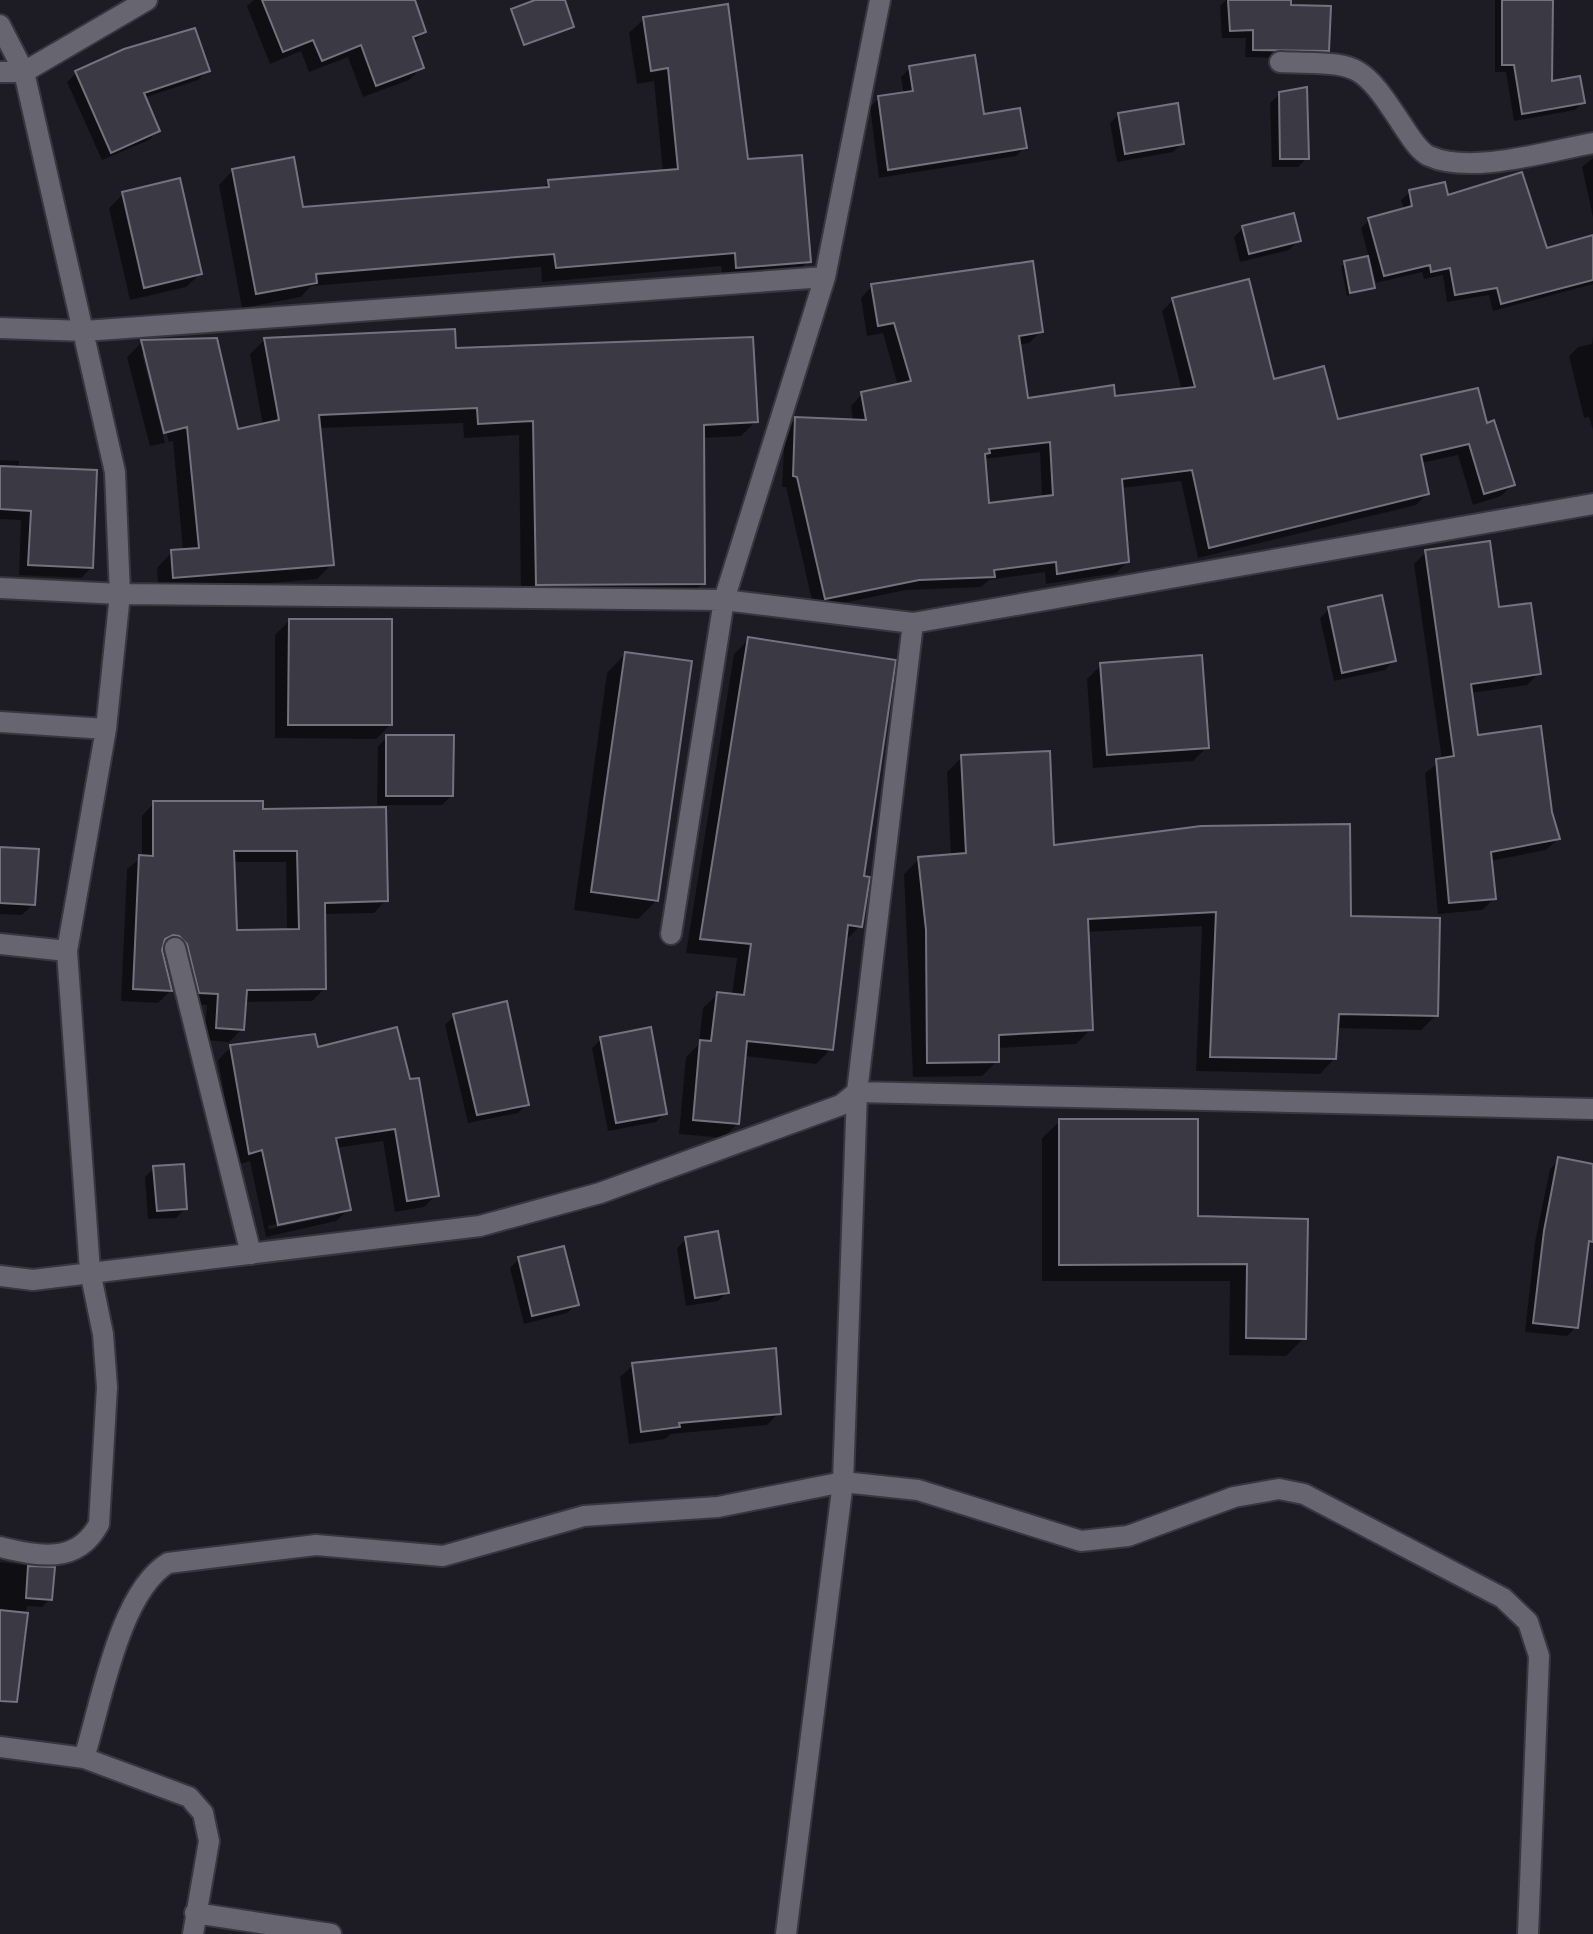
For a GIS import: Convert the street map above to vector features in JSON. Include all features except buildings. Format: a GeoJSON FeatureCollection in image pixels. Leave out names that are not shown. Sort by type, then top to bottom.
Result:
{"type":"FeatureCollection","features":[{"type":"Feature","properties":{"kind":"street"},"geometry":{"type":"LineString","coordinates":[[0,72],[24,72],[147,0]]}},
{"type":"Feature","properties":{"kind":"street"},"geometry":{"type":"LineString","coordinates":[[671,934],[724,600],[825,277],[880,0]]}},
{"type":"Feature","properties":{"kind":"street"},"geometry":{"type":"LineString","coordinates":[[0,25],[24,72],[115,472],[120,594],[106,729],[67,951],[90,1271],[103,1334],[107,1387],[99,1524],[88,1544],[66,1554],[28,1553],[0,1547]]}},
{"type":"Feature","properties":{"kind":"street"},"geometry":{"type":"LineString","coordinates":[[1280,62],[1345,65],[1366,74],[1426,155],[1451,162],[1497,161],[1593,143]]}},
{"type":"Feature","properties":{"kind":"street"},"geometry":{"type":"LineString","coordinates":[[0,328],[85,331],[825,277]]}},
{"type":"Feature","properties":{"kind":"street"},"geometry":{"type":"LineString","coordinates":[[0,588],[120,594],[724,600],[913,623],[1593,504]]}},
{"type":"Feature","properties":{"kind":"street"},"geometry":{"type":"LineString","coordinates":[[786,1934],[843,1482],[857,1092],[913,623]]}},
{"type":"Feature","properties":{"kind":"street"},"geometry":{"type":"LineString","coordinates":[[0,722],[106,729]]}},
{"type":"Feature","properties":{"kind":"street"},"geometry":{"type":"LineString","coordinates":[[0,944],[67,951]]}},
{"type":"Feature","properties":{"kind":"street"},"geometry":{"type":"LineString","coordinates":[[175,948],[251,1254]]}},
{"type":"Feature","properties":{"kind":"street"},"geometry":{"type":"LineString","coordinates":[[0,1276],[33,1280],[495,1222],[600,1193],[841,1105],[857,1092],[1593,1109]]}},
{"type":"Feature","properties":{"kind":"street"},"geometry":{"type":"LineString","coordinates":[[84,1758],[129,1610],[152,1574],[168,1563],[316,1545],[443,1556],[584,1516],[718,1507],[843,1482],[918,1490],[1081,1541],[1128,1536],[1234,1497],[1279,1489],[1304,1494],[1503,1598],[1528,1622],[1539,1656],[1528,1934]]}},
{"type":"Feature","properties":{"kind":"street"},"geometry":{"type":"LineString","coordinates":[[0,1747],[84,1758],[189,1797],[203,1813],[209,1841],[194,1924],[331,1934]]}}]}
